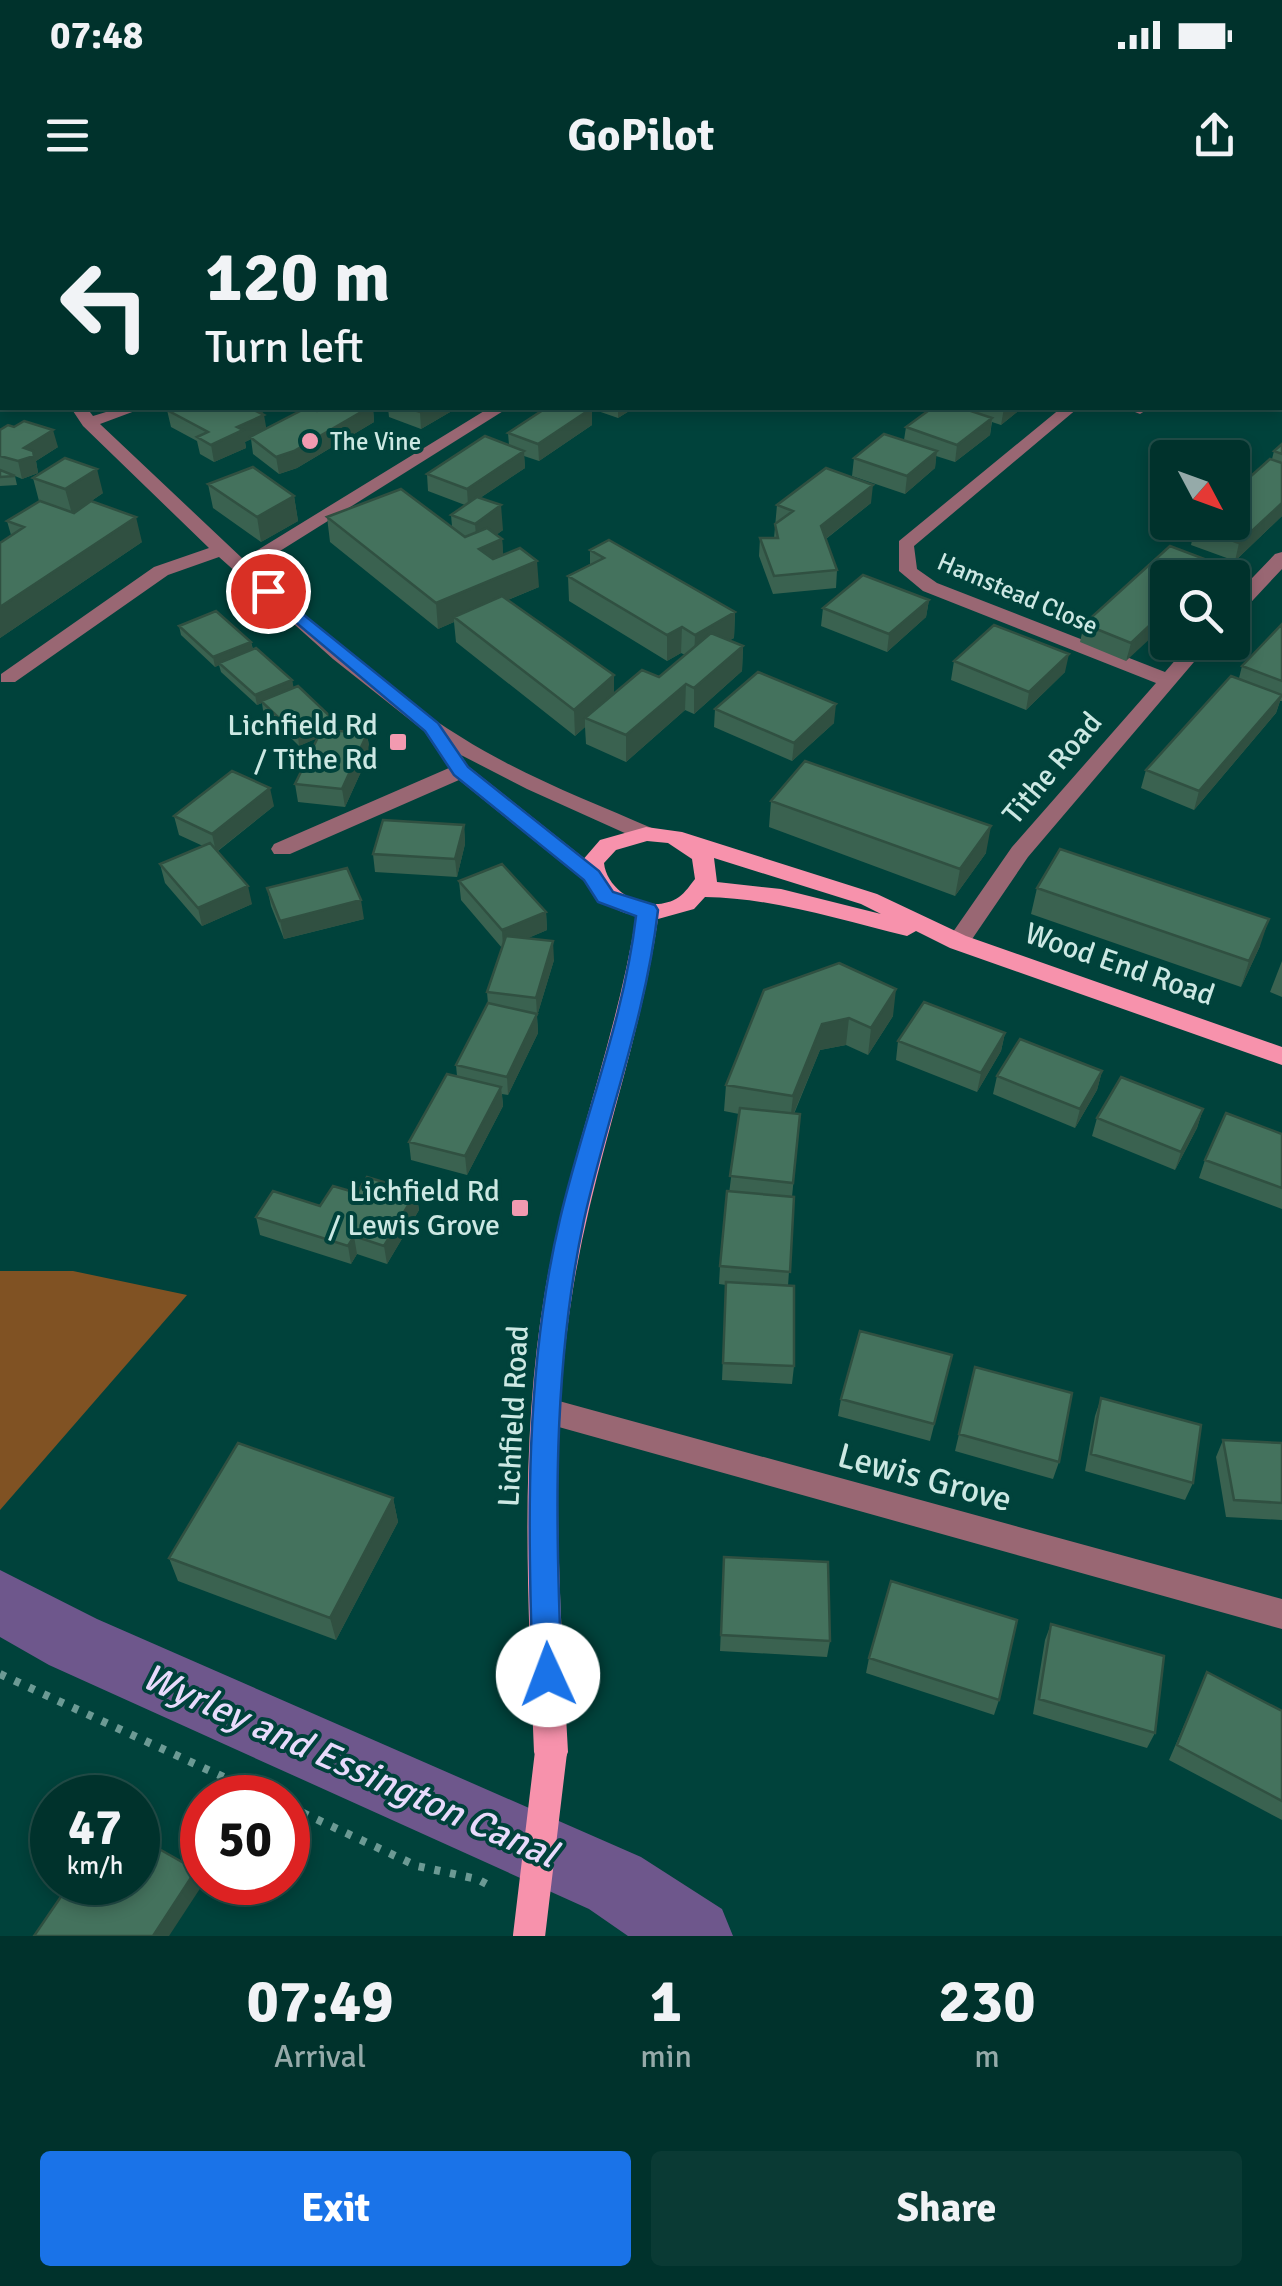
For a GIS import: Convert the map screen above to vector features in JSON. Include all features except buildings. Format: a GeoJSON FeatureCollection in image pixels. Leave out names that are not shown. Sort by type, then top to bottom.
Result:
{"type":"FeatureCollection","features":[{"type":"Feature","properties":{"kind":"main road"},"geometry":{"type":"LineString","coordinates":[[646,834],[688,843],[706,863],[707,880],[702,889],[679,905],[648,910],[605,897],[592,876],[593,863],[611,843],[646,834]]}},
{"type":"Feature","properties":{"kind":"main road","name":"Wood End Road"},"geometry":{"type":"LineString","coordinates":[[688,843],[869,899],[947,938]]}},
{"type":"Feature","properties":{"kind":"main road","name":"Wood End Road"},"geometry":{"type":"LineString","coordinates":[[702,889],[744,888],[783,894],[860,918],[947,938],[1282,1056]]}},
{"type":"Feature","properties":{"kind":"main road","name":"Lichfield Road"},"geometry":{"type":"LineString","coordinates":[[529,1936],[551,1752],[543,1559],[548,1412],[558,1293],[572,1219],[640,974],[648,910]]}},
{"type":"Feature","properties":{"kind":"street"},"geometry":{"type":"LineString","coordinates":[[84,415],[120,410]]}},
{"type":"Feature","properties":{"kind":"street"},"geometry":{"type":"LineString","coordinates":[[241,568],[497,410]]}},
{"type":"Feature","properties":{"kind":"street","name":"Hamstead Close"},"geometry":{"type":"LineString","coordinates":[[1068,410],[905,545],[908,571],[930,587],[1166,680]]}},
{"type":"Feature","properties":{"kind":"street"},"geometry":{"type":"LineString","coordinates":[[84,415],[220,550],[432,727],[542,788],[646,834]]}},
{"type":"Feature","properties":{"kind":"street"},"geometry":{"type":"LineString","coordinates":[[8,678],[160,571],[220,550]]}},
{"type":"Feature","properties":{"kind":"street"},"geometry":{"type":"LineString","coordinates":[[1250,591],[1282,558]]}},
{"type":"Feature","properties":{"kind":"street","name":"Tithe Road"},"geometry":{"type":"LineString","coordinates":[[947,938],[1185,660]]}},
{"type":"Feature","properties":{"kind":"street"},"geometry":{"type":"LineString","coordinates":[[432,727],[461,771],[592,876]]}},
{"type":"Feature","properties":{"kind":"street"},"geometry":{"type":"LineString","coordinates":[[282,849],[461,771]]}},
{"type":"Feature","properties":{"kind":"street","name":"Lewis Grove"},"geometry":{"type":"LineString","coordinates":[[548,1412],[1282,1614]]}},
{"type":"Feature","properties":{"kind":"path"},"geometry":{"type":"LineString","coordinates":[[0,1674],[219,1775]]}},
{"type":"Feature","properties":{"kind":"path"},"geometry":{"type":"LineString","coordinates":[[310,1816],[418,1866],[478,1879],[512,1897]]}},
{"type":"Feature","properties":{"kind":"shaded area"},"geometry":{"type":"Polygon","coordinates":[[[0,1271],[73,1271],[187,1295],[0,1510],[0,1271]]]}},
{"type":"Feature","properties":{"kind":"waterway","name":"Wyrley and Essington Canal"},"geometry":{"type":"LineString","coordinates":[[0,1601],[73,1642],[615,1883],[695,1936]]}},
{"type":"Feature","properties":{"kind":"place","name":"The Vine"},"geometry":{"type":"Point","coordinates":[310,441]}},
{"type":"Feature","properties":{"kind":"place","name":"Lichfield Rd / Tithe Rd"},"geometry":{"type":"Point","coordinates":[398,742]}},
{"type":"Feature","properties":{"kind":"place","name":"Lichfield Rd / Lewis Grove"},"geometry":{"type":"Point","coordinates":[520,1208]}},
{"type":"Feature","properties":{"kind":"route"},"geometry":{"type":"LineString","coordinates":[[268,591],[432,727],[461,771],[592,876],[605,897],[648,910],[640,974],[572,1219],[558,1293],[548,1412],[543,1559],[548,1675]]}}]}
